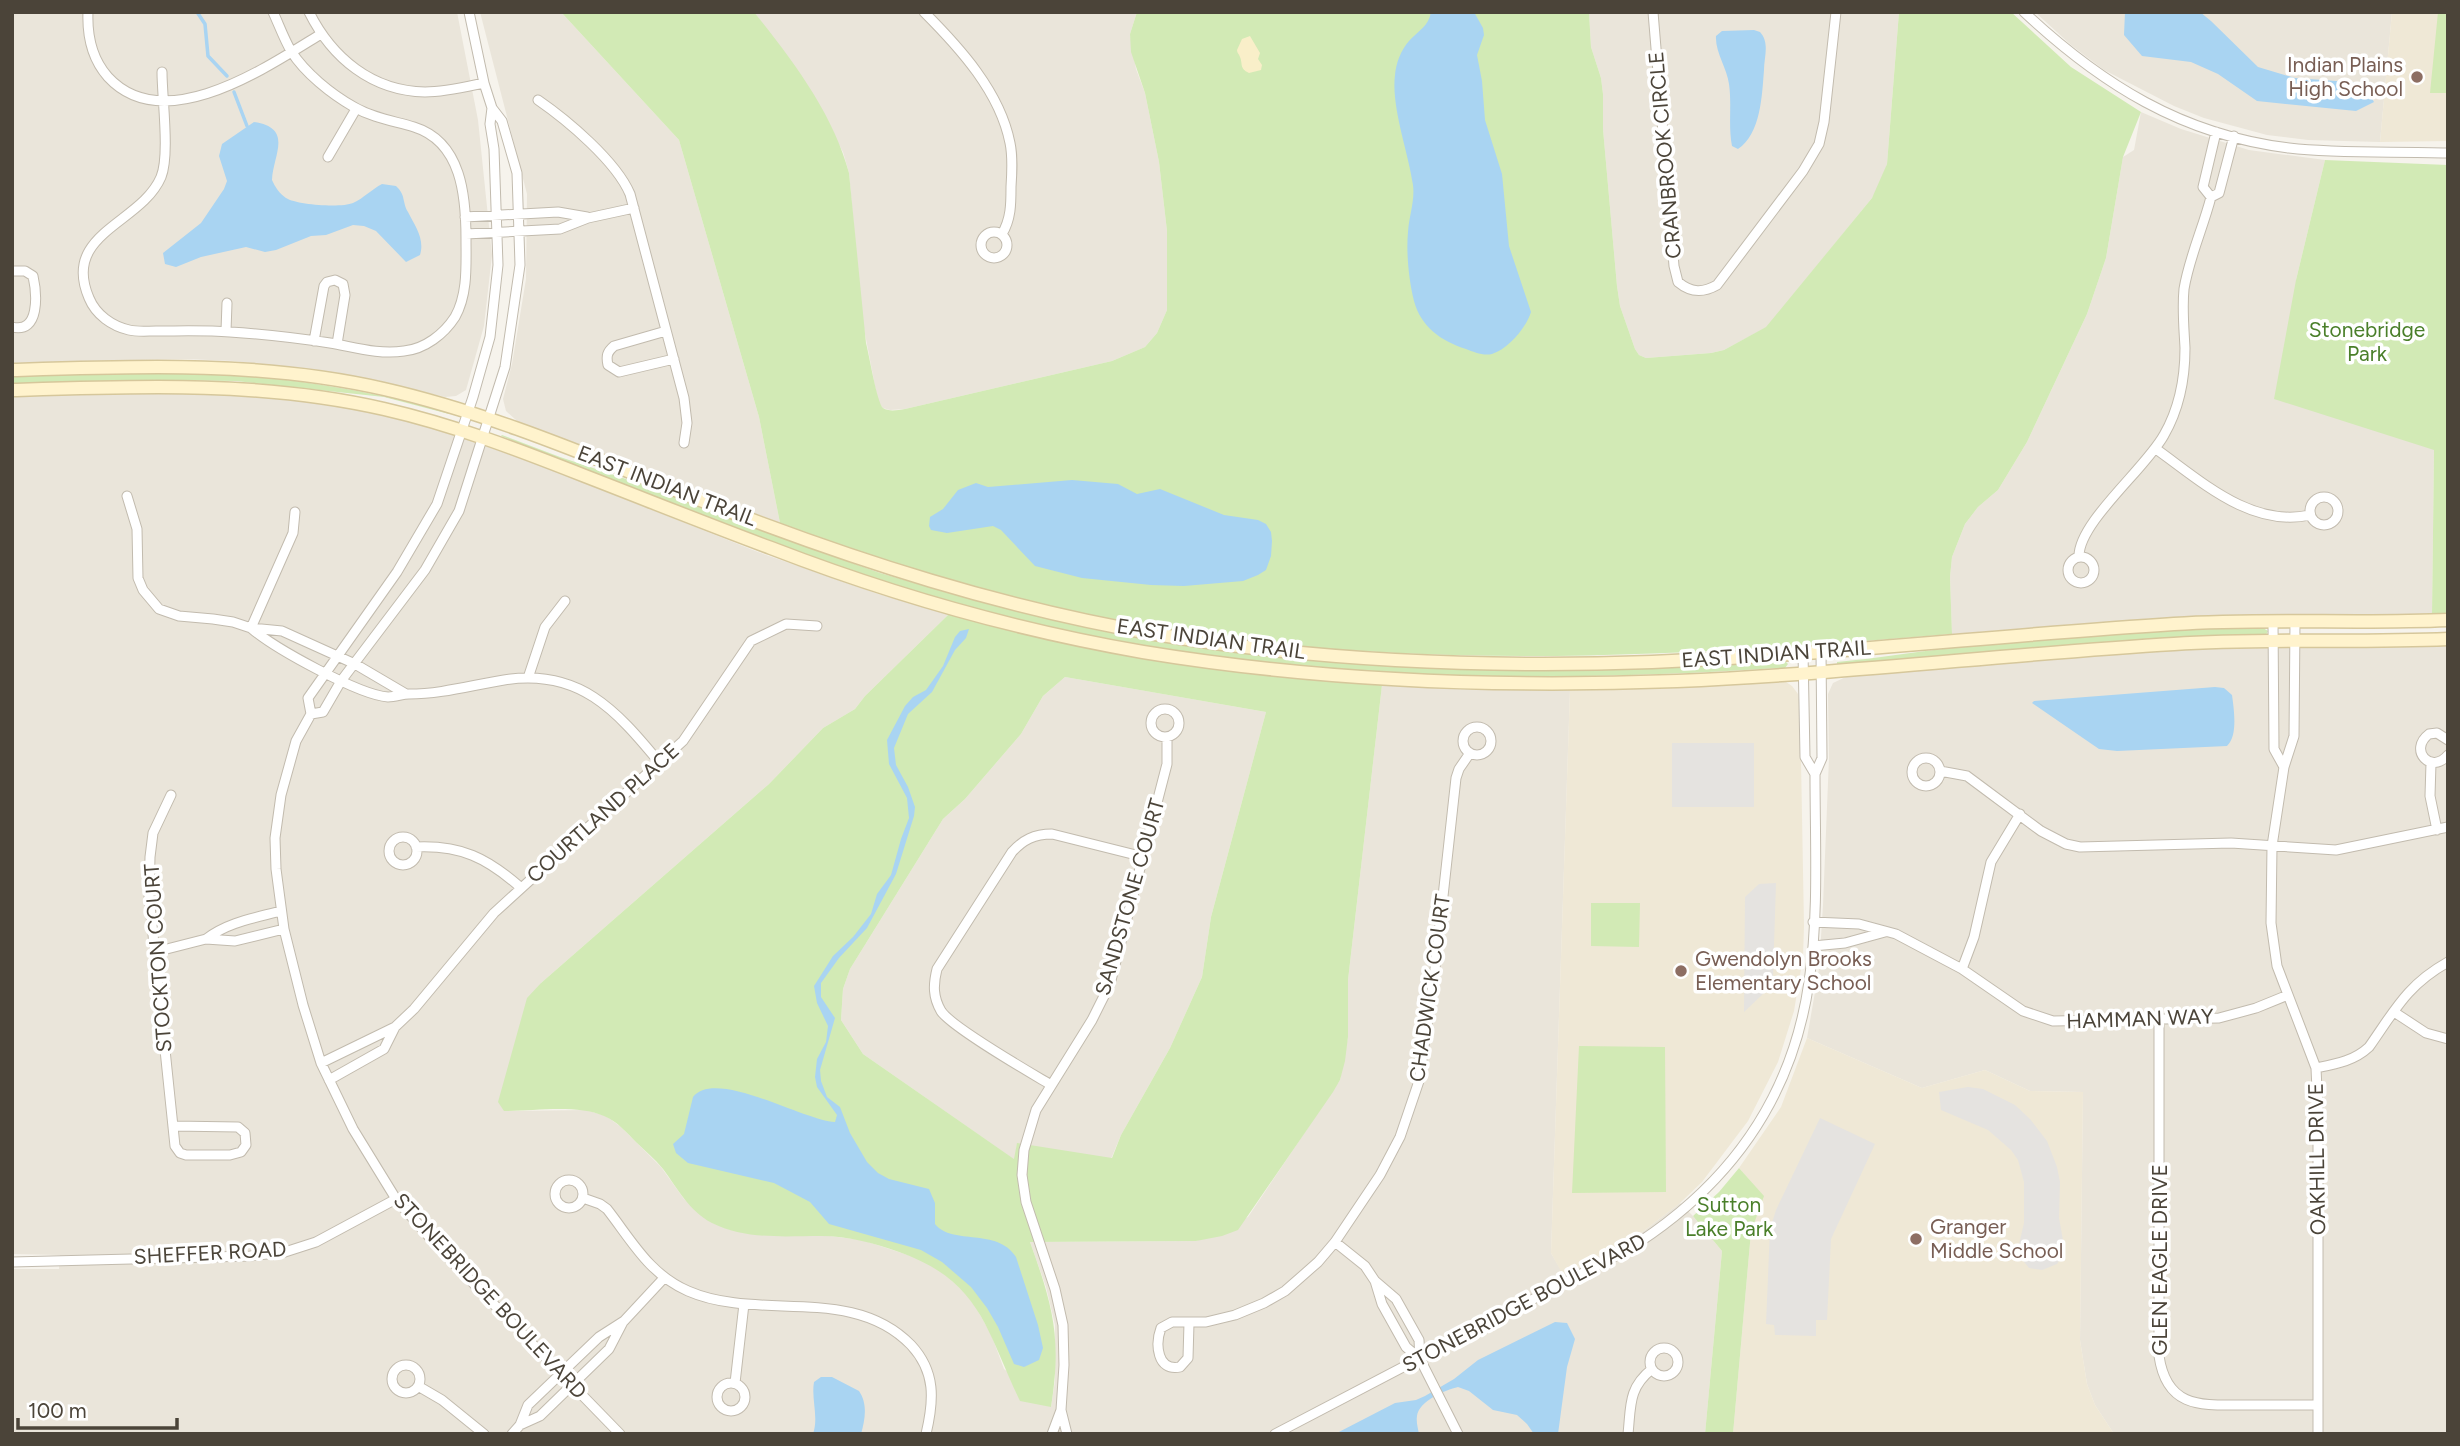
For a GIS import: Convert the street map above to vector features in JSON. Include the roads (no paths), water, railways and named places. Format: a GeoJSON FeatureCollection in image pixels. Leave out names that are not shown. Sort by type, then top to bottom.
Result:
{"type":"FeatureCollection","features":[{"type":"Feature","properties":{"kind":"main road","name":"EAST INDIAN TRAIL"},"geometry":{"type":"LineString","coordinates":[[12,370],[166,366],[266,370],[377,387],[488,418],[882,567],[1008,602],[1150,633],[1300,653],[1450,662],[1649,662],[2168,624],[2448,620]]}},
{"type":"Feature","properties":{"kind":"main road","name":"EAST INDIAN TRAIL"},"geometry":{"type":"LineString","coordinates":[[12,390],[183,386],[278,391],[377,407],[482,437],[775,550],[882,587],[1016,625],[1146,652],[1281,671],[1452,682],[1610,683],[1821,671],[2173,644],[2448,639]]}},
{"type":"Feature","properties":{"kind":"street"},"geometry":{"type":"LineString","coordinates":[[88,12],[92,51],[102,70],[128,93],[144,100],[162,102],[222,88],[321,34]]}},
{"type":"Feature","properties":{"kind":"street"},"geometry":{"type":"LineString","coordinates":[[162,72],[165,158],[161,177],[146,200],[108,229],[90,248],[84,270],[84,284],[94,309],[102,317],[131,331],[226,331],[391,352],[418,348],[432,341],[446,329],[461,302],[466,271],[466,234],[460,175],[448,152],[439,142],[417,128],[356,108],[328,89],[292,52],[273,12]]}},
{"type":"Feature","properties":{"kind":"street"},"geometry":{"type":"LineString","coordinates":[[309,12],[321,34],[353,69],[381,83],[426,92],[484,83]]}},
{"type":"Feature","properties":{"kind":"street","name":"STONEBRIDGE BOULEVARD"},"geometry":{"type":"LineString","coordinates":[[311,714],[323,712],[341,681],[436,554],[458,511],[510,346],[520,265],[517,173],[502,121],[492,108],[484,83],[469,12]]}},
{"type":"Feature","properties":{"kind":"street"},"geometry":{"type":"LineString","coordinates":[[925,12],[977,73],[1002,114],[1012,159],[1009,220],[1002,234]]}},
{"type":"Feature","properties":{"kind":"street","name":"CRANBROOK CIRCLE"},"geometry":{"type":"LineString","coordinates":[[1653,12],[1674,266],[1678,282],[1692,291],[1701,291],[1717,285],[1813,157],[1824,122],[1836,12]]}},
{"type":"Feature","properties":{"kind":"street"},"geometry":{"type":"LineString","coordinates":[[2024,12],[2087,67],[2120,89],[2171,116],[2234,136],[2287,147],[2325,151],[2447,153]]}},
{"type":"Feature","properties":{"kind":"street"},"geometry":{"type":"LineString","coordinates":[[538,100],[569,122],[614,170],[627,188],[687,411],[684,443]]}},
{"type":"Feature","properties":{"kind":"street"},"geometry":{"type":"LineString","coordinates":[[328,157],[356,108]]}},
{"type":"Feature","properties":{"kind":"street","name":"STONEBRIDGE BOULEVARD"},"geometry":{"type":"LineString","coordinates":[[492,108],[490,124],[494,149],[498,276],[490,337],[437,504],[397,572],[308,698],[311,714],[296,741],[288,764],[277,821],[276,869],[284,929],[303,1005],[321,1063],[353,1129],[396,1199],[439,1248],[620,1434]]}},
{"type":"Feature","properties":{"kind":"street"},"geometry":{"type":"LineString","coordinates":[[2211,197],[2203,187],[2216,131]]}},
{"type":"Feature","properties":{"kind":"street"},"geometry":{"type":"LineString","coordinates":[[2080,556],[2083,541],[2104,509],[2156,450],[2171,422],[2180,394],[2185,362],[2185,286],[2211,197],[2219,193],[2234,136]]}},
{"type":"Feature","properties":{"kind":"street"},"geometry":{"type":"LineString","coordinates":[[466,234],[560,229],[589,218],[634,208]]}},
{"type":"Feature","properties":{"kind":"street"},"geometry":{"type":"LineString","coordinates":[[465,217],[558,212],[589,218]]}},
{"type":"Feature","properties":{"kind":"street"},"geometry":{"type":"LineString","coordinates":[[12,271],[25,271],[33,276],[34,315],[27,326],[12,327]]}},
{"type":"Feature","properties":{"kind":"street"},"geometry":{"type":"LineString","coordinates":[[314,341],[324,286],[335,280],[343,284],[345,295],[337,344]]}},
{"type":"Feature","properties":{"kind":"street"},"geometry":{"type":"LineString","coordinates":[[226,331],[227,303]]}},
{"type":"Feature","properties":{"kind":"street"},"geometry":{"type":"LineString","coordinates":[[666,331],[614,346],[609,350],[608,365],[619,372],[674,359]]}},
{"type":"Feature","properties":{"kind":"street"},"geometry":{"type":"LineString","coordinates":[[2156,450],[2223,496],[2250,510],[2288,518],[2310,514]]}},
{"type":"Feature","properties":{"kind":"street"},"geometry":{"type":"LineString","coordinates":[[127,496],[137,529],[138,578],[149,600],[159,609],[170,614],[282,631],[355,664],[405,694]]}},
{"type":"Feature","properties":{"kind":"street"},"geometry":{"type":"LineString","coordinates":[[251,628],[293,533],[295,512]]}},
{"type":"Feature","properties":{"kind":"street"},"geometry":{"type":"LineString","coordinates":[[528,678],[545,627],[565,601]]}},
{"type":"Feature","properties":{"kind":"street","name":"OAKHILL DRIVE"},"geometry":{"type":"LineString","coordinates":[[2273,622],[2274,750],[2284,768]]}},
{"type":"Feature","properties":{"kind":"street","name":"OAKHILL DRIVE"},"geometry":{"type":"LineString","coordinates":[[2295,622],[2294,736],[2284,768],[2270,878],[2272,944],[2277,965],[2316,1068],[2318,1434]]}},
{"type":"Feature","properties":{"kind":"street","name":"COURTLAND PLACE"},"geometry":{"type":"LineString","coordinates":[[329,1080],[384,1049],[395,1027],[427,995],[477,932],[520,887],[690,732],[751,641],[786,624],[817,626]]}},
{"type":"Feature","properties":{"kind":"street"},"geometry":{"type":"LineString","coordinates":[[251,628],[274,646],[341,681],[382,696],[435,693],[528,678],[560,683],[595,697],[630,726],[659,762]]}},
{"type":"Feature","properties":{"kind":"street","name":"STONEBRIDGE BOULEVARD"},"geometry":{"type":"LineString","coordinates":[[1275,1434],[1627,1251],[1678,1215],[1730,1165],[1757,1127],[1791,1053],[1803,1011],[1813,946],[1815,774],[1822,758],[1821,651]]}},
{"type":"Feature","properties":{"kind":"street","name":"STONEBRIDGE BOULEVARD"},"geometry":{"type":"LineString","coordinates":[[1803,652],[1805,757],[1815,774]]}},
{"type":"Feature","properties":{"kind":"street"},"geometry":{"type":"LineString","coordinates":[[2448,740],[2437,733],[2424,738],[2420,751],[2423,757],[2431,762],[2438,763],[2448,755]]}},
{"type":"Feature","properties":{"kind":"street","name":"SANDSTONE COURT"},"geometry":{"type":"LineString","coordinates":[[1067,1434],[1061,1410],[1064,1345],[1061,1316],[1055,1289],[1029,1215],[1022,1175],[1024,1150],[1031,1122],[1092,1020],[1110,984],[1167,764],[1167,737]]}},
{"type":"Feature","properties":{"kind":"street","name":"CHADWICK COURT"},"geometry":{"type":"LineString","coordinates":[[1189,1323],[1188,1358],[1180,1367],[1169,1368],[1164,1365],[1159,1354],[1161,1328],[1172,1322],[1206,1322],[1235,1315],[1275,1297],[1298,1282],[1335,1242],[1380,1175],[1400,1138],[1419,1081],[1435,969],[1456,778],[1470,753]]}},
{"type":"Feature","properties":{"kind":"street"},"geometry":{"type":"LineString","coordinates":[[2431,762],[2430,796],[2437,830]]}},
{"type":"Feature","properties":{"kind":"street"},"geometry":{"type":"LineString","coordinates":[[1940,771],[1968,776],[2055,839],[2080,847],[2231,843],[2336,850],[2448,828]]}},
{"type":"Feature","properties":{"kind":"street","name":"STOCKTON COURT"},"geometry":{"type":"LineString","coordinates":[[171,795],[153,833],[149,896],[173,1126],[176,1150],[186,1155],[236,1154],[244,1149],[247,1141],[242,1129],[232,1126],[173,1126]]}},
{"type":"Feature","properties":{"kind":"street"},"geometry":{"type":"LineString","coordinates":[[1962,969],[1973,937],[1991,862],[2020,814]]}},
{"type":"Feature","properties":{"kind":"street"},"geometry":{"type":"LineString","coordinates":[[1051,1086],[943,1014],[934,992],[937,970],[1021,842],[1038,835],[1052,834],[1144,857]]}},
{"type":"Feature","properties":{"kind":"street"},"geometry":{"type":"LineString","coordinates":[[416,847],[440,847],[484,859],[520,887]]}},
{"type":"Feature","properties":{"kind":"street"},"geometry":{"type":"LineString","coordinates":[[206,939],[226,926],[281,911]]}},
{"type":"Feature","properties":{"kind":"street","name":"HAMMAN WAY"},"geometry":{"type":"LineString","coordinates":[[1813,922],[1859,924],[1896,934],[1962,969],[2010,1003],[2045,1020],[2062,1022],[2219,1018],[2256,1008],[2288,995]]}},
{"type":"Feature","properties":{"kind":"street"},"geometry":{"type":"LineString","coordinates":[[155,952],[206,939],[234,941],[284,929]]}},
{"type":"Feature","properties":{"kind":"street"},"geometry":{"type":"LineString","coordinates":[[1813,946],[1845,943],[1886,932]]}},
{"type":"Feature","properties":{"kind":"street"},"geometry":{"type":"LineString","coordinates":[[2316,1068],[2341,1063],[2370,1047],[2417,982],[2448,962]]}},
{"type":"Feature","properties":{"kind":"street"},"geometry":{"type":"LineString","coordinates":[[2394,1012],[2426,1033],[2448,1040]]}},
{"type":"Feature","properties":{"kind":"street","name":"GLEN EAGLE DRIVE"},"geometry":{"type":"LineString","coordinates":[[2159,1020],[2159,1356],[2163,1378],[2176,1393],[2192,1403],[2318,1405]]}},
{"type":"Feature","properties":{"kind":"street","name":"COURTLAND PLACE"},"geometry":{"type":"LineString","coordinates":[[321,1063],[395,1027]]}},
{"type":"Feature","properties":{"kind":"street"},"geometry":{"type":"LineString","coordinates":[[583,1198],[607,1209],[629,1241],[664,1278],[705,1297],[744,1304],[844,1310],[867,1317],[891,1329],[915,1349],[928,1369],[933,1399],[926,1434]]}},
{"type":"Feature","properties":{"kind":"street","name":"SHEFFER ROAD"},"geometry":{"type":"LineString","coordinates":[[12,1262],[250,1256],[285,1252],[322,1240],[396,1199]]}},
{"type":"Feature","properties":{"kind":"street"},"geometry":{"type":"LineString","coordinates":[[1335,1242],[1365,1266],[1402,1308],[1419,1340],[1420,1359]]}},
{"type":"Feature","properties":{"kind":"street"},"geometry":{"type":"LineString","coordinates":[[512,1434],[520,1425],[528,1405],[599,1337],[624,1321],[664,1278]]}},
{"type":"Feature","properties":{"kind":"street"},"geometry":{"type":"LineString","coordinates":[[1375,1280],[1382,1304],[1406,1347],[1420,1359],[1458,1434]]}},
{"type":"Feature","properties":{"kind":"street"},"geometry":{"type":"LineString","coordinates":[[735,1383],[744,1304]]}},
{"type":"Feature","properties":{"kind":"street"},"geometry":{"type":"LineString","coordinates":[[520,1425],[540,1416],[609,1349],[624,1321]]}},
{"type":"Feature","properties":{"kind":"street"},"geometry":{"type":"LineString","coordinates":[[1628,1434],[1632,1395],[1638,1382],[1652,1369]]}},
{"type":"Feature","properties":{"kind":"street"},"geometry":{"type":"LineString","coordinates":[[418,1386],[442,1400],[484,1434]]}},
{"type":"Feature","properties":{"kind":"street","name":"SANDSTONE COURT"},"geometry":{"type":"LineString","coordinates":[[1052,1434],[1061,1410]]}},
{"type":"Feature","properties":{"kind":"water"},"geometry":{"type":"Polygon","coordinates":[[[1431,12],[1474,12],[1483,28],[1484,35],[1477,55],[1485,120],[1502,174],[1509,246],[1531,312],[1516,337],[1492,354],[1457,346],[1433,332],[1417,310],[1411,285],[1407,240],[1413,185],[1394,88],[1398,61],[1404,48],[1426,25],[1431,12]]]}},
{"type":"Feature","properties":{"kind":"water"},"geometry":{"type":"Polygon","coordinates":[[[2125,12],[2200,12],[2258,67],[2295,78],[2363,83],[2374,102],[2356,111],[2257,101],[2218,74],[2191,62],[2142,56],[2124,35],[2125,12]]]}},
{"type":"Feature","properties":{"kind":"water"},"geometry":{"type":"Polygon","coordinates":[[[1722,31],[1760,32],[1766,45],[1761,102],[1756,124],[1746,142],[1738,149],[1732,146],[1729,84],[1717,48],[1716,36],[1722,31]]]}},
{"type":"Feature","properties":{"kind":"water"},"geometry":{"type":"Polygon","coordinates":[[[254,122],[266,125],[278,136],[272,180],[284,196],[309,204],[347,205],[382,184],[396,186],[418,233],[420,255],[406,262],[376,231],[353,225],[326,235],[311,236],[276,250],[265,252],[246,247],[201,257],[176,267],[165,264],[163,253],[201,223],[224,189],[227,181],[219,156],[222,144],[254,122]]]}},
{"type":"Feature","properties":{"kind":"water"},"geometry":{"type":"Polygon","coordinates":[[[1072,480],[1118,484],[1137,494],[1160,489],[1224,515],[1258,520],[1266,524],[1271,532],[1271,556],[1266,570],[1243,581],[1184,586],[1082,578],[1035,566],[1001,530],[993,526],[947,533],[931,530],[929,526],[930,517],[943,509],[958,490],[976,483],[988,487],[1072,480]]]}},
{"type":"Feature","properties":{"kind":"water"},"geometry":{"type":"Polygon","coordinates":[[[969,629],[932,692],[908,714],[894,748],[896,765],[915,807],[914,816],[896,874],[867,928],[839,958],[821,983],[821,997],[835,1018],[820,1070],[827,1097],[840,1107],[850,1133],[867,1162],[878,1173],[889,1179],[929,1189],[935,1203],[935,1224],[943,1231],[998,1242],[1016,1257],[1043,1348],[1039,1360],[1024,1367],[1014,1364],[998,1327],[971,1287],[942,1262],[921,1250],[829,1224],[810,1202],[774,1183],[688,1163],[676,1153],[673,1144],[684,1134],[693,1097],[704,1090],[740,1092],[835,1122],[837,1115],[817,1087],[815,1077],[817,1059],[826,1042],[828,1026],[817,1003],[814,986],[833,956],[871,914],[877,894],[891,875],[909,818],[907,798],[889,764],[887,740],[905,706],[913,697],[926,690],[943,666],[955,637],[960,631],[969,629]]]}},
{"type":"Feature","properties":{"kind":"water"},"geometry":{"type":"Polygon","coordinates":[[[2224,688],[2232,695],[2234,729],[2227,746],[2117,751],[2099,749],[2032,703],[2034,701],[2224,688]]]}},
{"type":"Feature","properties":{"kind":"water"},"geometry":{"type":"Polygon","coordinates":[[[1555,1322],[1567,1323],[1575,1339],[1567,1367],[1558,1434],[1534,1434],[1517,1415],[1493,1410],[1469,1391],[1458,1387],[1440,1394],[1422,1406],[1417,1416],[1419,1434],[1335,1434],[1395,1403],[1425,1396],[1454,1379],[1478,1360],[1555,1322]]]}},
{"type":"Feature","properties":{"kind":"water"},"geometry":{"type":"Polygon","coordinates":[[[821,1377],[832,1377],[859,1391],[865,1407],[861,1434],[813,1434],[814,1382],[821,1377]]]}},
{"type":"Feature","properties":{"kind":"waterway"},"geometry":{"type":"LineString","coordinates":[[197,12],[205,24],[208,56],[227,76]]}},
{"type":"Feature","properties":{"kind":"waterway"},"geometry":{"type":"LineString","coordinates":[[234,92],[247,126]]}},
{"type":"Feature","properties":{"kind":"place","name":"Indian Plains High School"},"geometry":{"type":"Point","coordinates":[2417,77]}},
{"type":"Feature","properties":{"kind":"place","name":"Gwendolyn Brooks Elementary School"},"geometry":{"type":"Point","coordinates":[1681,971]}},
{"type":"Feature","properties":{"kind":"place","name":"Granger Middle School"},"geometry":{"type":"Point","coordinates":[1916,1239]}},
{"type":"Feature","properties":{"kind":"park label","name":"Stonebridge Park"},"geometry":{"type":"Point","coordinates":[2367,342]}},
{"type":"Feature","properties":{"kind":"park label","name":"Sutton Lake Park"},"geometry":{"type":"Point","coordinates":[1729,1217]}}]}
